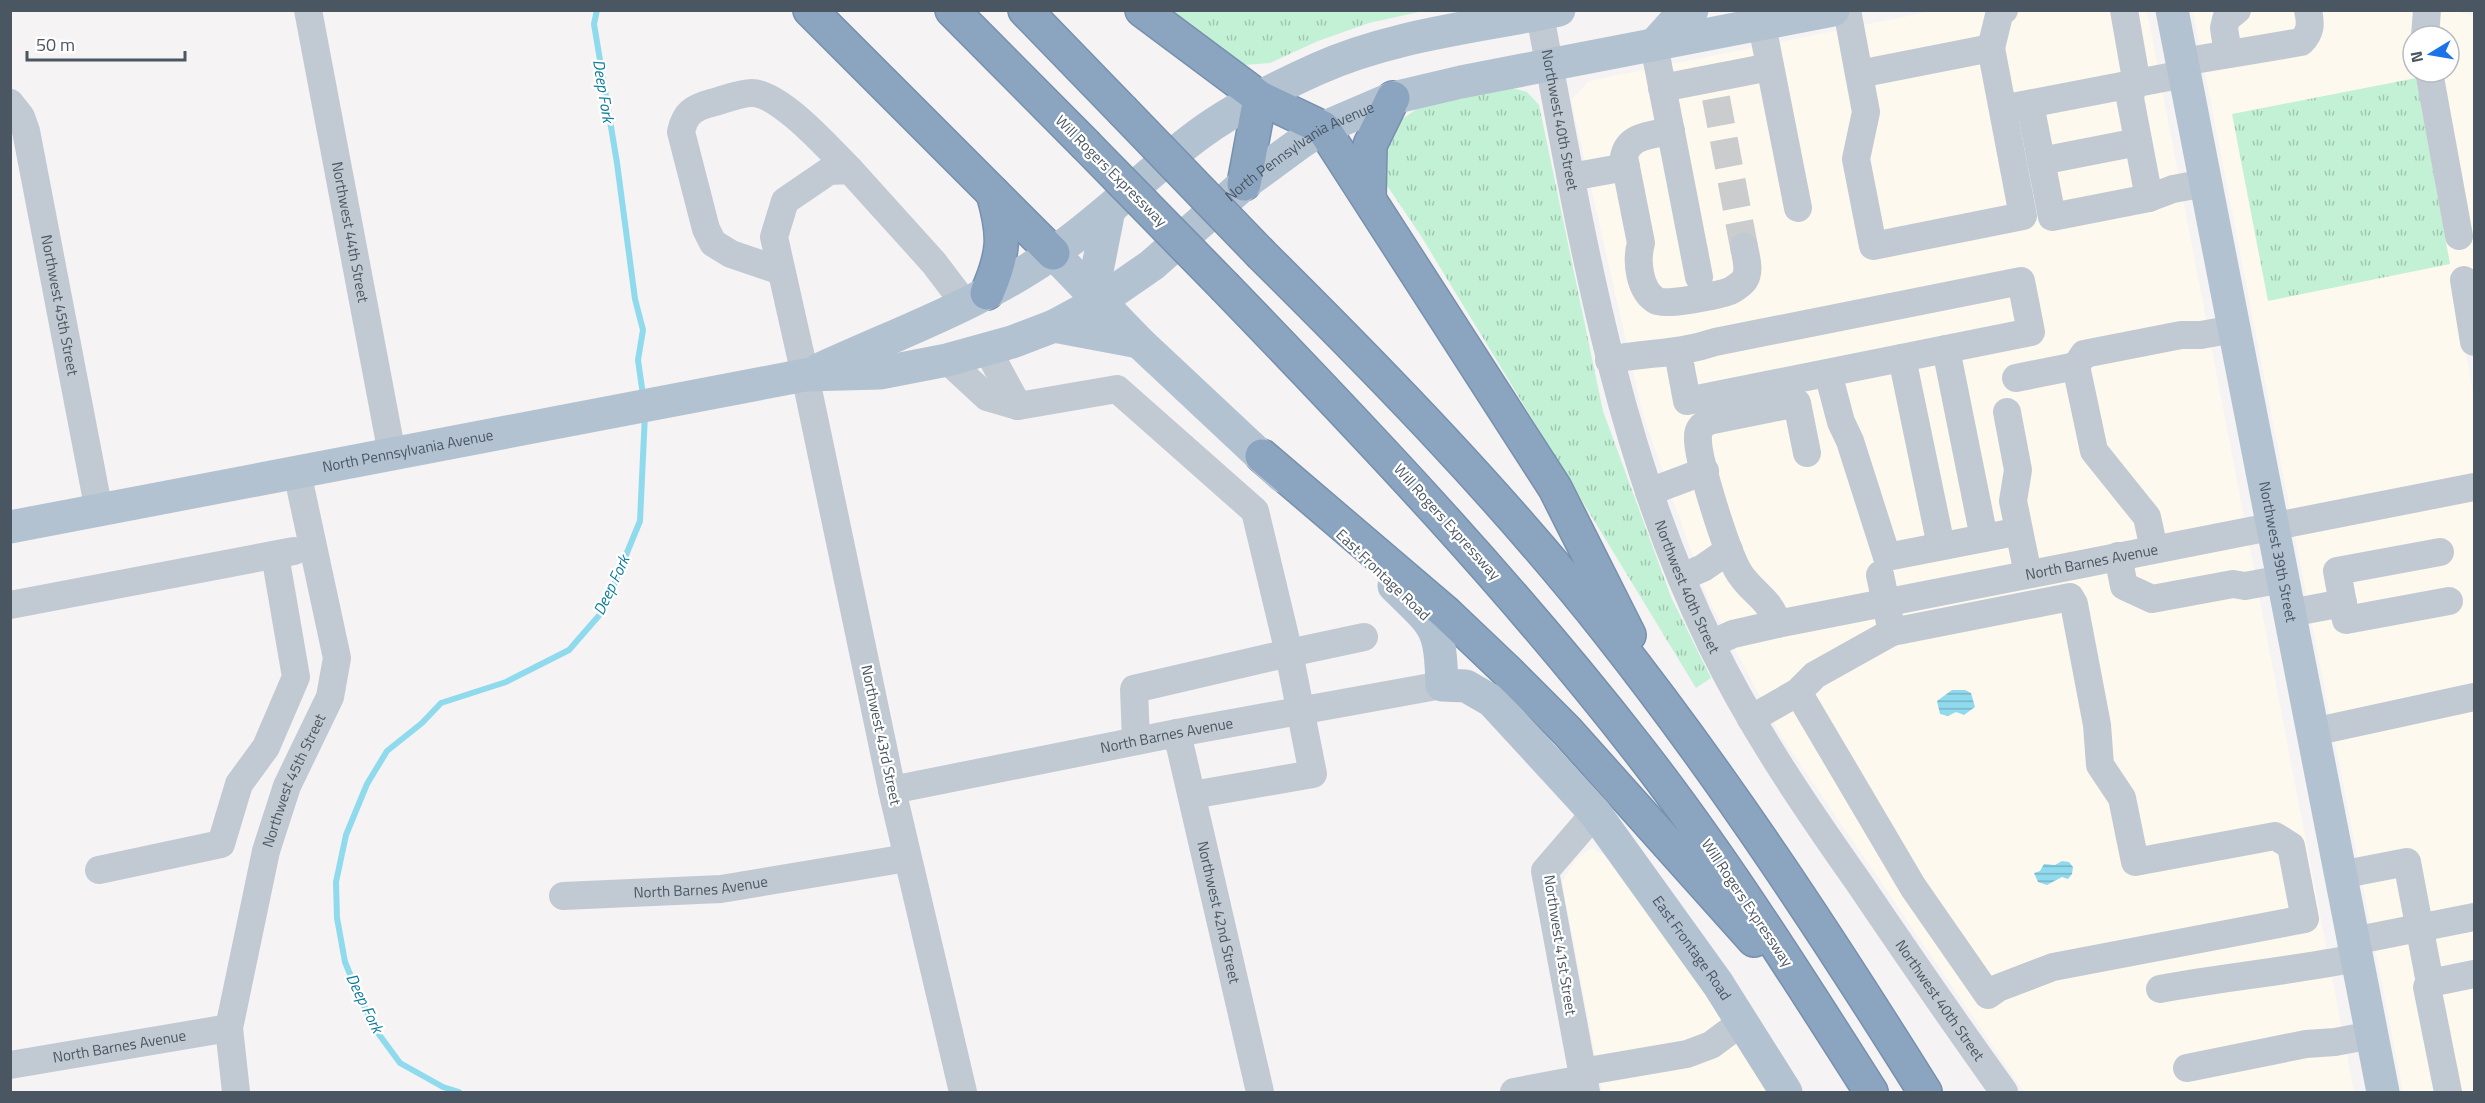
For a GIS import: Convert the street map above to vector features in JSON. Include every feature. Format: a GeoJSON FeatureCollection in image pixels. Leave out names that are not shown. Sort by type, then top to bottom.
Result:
{"type":"FeatureCollection","features":[{"type":"Feature","properties":{"kind":"highway"},"geometry":{"type":"LineString","coordinates":[[810,10],[1053,253]]}},
{"type":"Feature","properties":{"kind":"highway","name":"Will Rogers Expressway"},"geometry":{"type":"LineString","coordinates":[[952,10],[1367,434],[1525,610],[1639,750],[1738,886],[1871,1092]]}},
{"type":"Feature","properties":{"kind":"highway"},"geometry":{"type":"LineString","coordinates":[[1025,10],[1371,364],[1482,481],[1607,630],[1662,701],[1777,860],[1925,1092]]}},
{"type":"Feature","properties":{"kind":"highway"},"geometry":{"type":"LineString","coordinates":[[1142,10],[1260,98],[1323,128],[1555,488],[1662,701]]}},
{"type":"Feature","properties":{"kind":"highway"},"geometry":{"type":"LineString","coordinates":[[1244,184],[1260,98]]}},
{"type":"Feature","properties":{"kind":"highway"},"geometry":{"type":"LineString","coordinates":[[1369,198],[1371,145],[1393,98]]}},
{"type":"Feature","properties":{"kind":"highway"},"geometry":{"type":"LineString","coordinates":[[976,299],[1001,257],[1003,236],[992,191]]}},
{"type":"Feature","properties":{"kind":"highway"},"geometry":{"type":"LineString","coordinates":[[1262,456],[1446,613],[1567,731],[1827,1023]]}},
{"type":"Feature","properties":{"kind":"main road"},"geometry":{"type":"LineString","coordinates":[[1654,45],[1679,17],[1692,10]]}},
{"type":"Feature","properties":{"kind":"main road","name":"North Pennsylvania Avenue"},"geometry":{"type":"LineString","coordinates":[[10,527],[806,375],[880,373],[947,360],[987,349],[1054,326],[1100,301],[1152,265],[1244,184],[1323,128],[1393,98],[1461,82],[1549,67],[1833,10]]}},
{"type":"Feature","properties":{"kind":"main road","name":"Northwest 39th Street"},"geometry":{"type":"LineString","coordinates":[[2172,10],[2383,1092]]}},
{"type":"Feature","properties":{"kind":"main road","name":"North Pennsylvania Avenue"},"geometry":{"type":"LineString","coordinates":[[806,375],[976,299],[1053,253],[1109,210],[1198,134],[1260,98],[1317,69],[1370,50],[1546,12]]}},
{"type":"Feature","properties":{"kind":"main road"},"geometry":{"type":"LineString","coordinates":[[1100,301],[1097,271],[1109,210]]}},
{"type":"Feature","properties":{"kind":"main road","name":"East Frontage Road"},"geometry":{"type":"LineString","coordinates":[[1053,253],[1139,342],[1262,456],[1433,624],[1440,640],[1442,685],[1466,686],[1492,701],[1595,813],[1674,921],[1742,1022],[1776,1090]]}},
{"type":"Feature","properties":{"kind":"main road"},"geometry":{"type":"LineString","coordinates":[[1054,326],[1139,342]]}},
{"type":"Feature","properties":{"kind":"street","name":"Northwest 44th Street"},"geometry":{"type":"LineString","coordinates":[[308,10],[392,454]]}},
{"type":"Feature","properties":{"kind":"street"},"geometry":{"type":"LineString","coordinates":[[1846,10],[1866,112],[1856,159],[1873,246],[2051,211]]}},
{"type":"Feature","properties":{"kind":"street"},"geometry":{"type":"LineString","coordinates":[[2004,10],[2000,11],[1991,48],[2023,216]]}},
{"type":"Feature","properties":{"kind":"street"},"geometry":{"type":"LineString","coordinates":[[2124,10],[2135,73],[2130,98],[2149,198]]}},
{"type":"Feature","properties":{"kind":"street"},"geometry":{"type":"LineString","coordinates":[[2229,54],[2224,28],[2226,19],[2238,10]]}},
{"type":"Feature","properties":{"kind":"street"},"geometry":{"type":"LineString","coordinates":[[2002,109],[2133,84],[2229,54],[2301,42],[2308,35],[2311,22],[2308,10]]}},
{"type":"Feature","properties":{"kind":"street","name":"Northwest 40th Street"},"geometry":{"type":"LineString","coordinates":[[1546,12],[1549,67],[1609,360],[1622,411],[1649,492],[1682,577],[1711,644],[1751,719],[1814,819],[2004,1092]]}},
{"type":"Feature","properties":{"kind":"street"},"geometry":{"type":"LineString","coordinates":[[1784,18],[1770,67],[1798,208]]}},
{"type":"Feature","properties":{"kind":"street"},"geometry":{"type":"LineString","coordinates":[[1654,45],[1699,277]]}},
{"type":"Feature","properties":{"kind":"street"},"geometry":{"type":"LineString","coordinates":[[1859,74],[1991,48]]}},
{"type":"Feature","properties":{"kind":"street"},"geometry":{"type":"LineString","coordinates":[[1662,88],[1714,88],[1770,67]]}},
{"type":"Feature","properties":{"kind":"street"},"geometry":{"type":"LineString","coordinates":[[2431,84],[2459,236]]}},
{"type":"Feature","properties":{"kind":"street"},"geometry":{"type":"LineString","coordinates":[[781,271],[731,254],[713,243],[706,229],[681,132],[684,120],[694,108],[751,93],[764,95],[808,127],[934,263],[976,299]]}},
{"type":"Feature","properties":{"kind":"street","name":"Northwest 45th Street"},"geometry":{"type":"LineString","coordinates":[[10,103],[21,117],[26,131],[99,511]]}},
{"type":"Feature","properties":{"kind":"street"},"geometry":{"type":"LineString","coordinates":[[2030,104],[2052,217],[2149,198],[2173,189],[2206,183]]}},
{"type":"Feature","properties":{"kind":"street"},"geometry":{"type":"LineString","coordinates":[[1671,131],[1631,141],[1626,149],[1626,167],[1641,243],[1638,256],[1644,288],[1660,303],[1731,291],[1744,280],[1748,266],[1744,247]]}},
{"type":"Feature","properties":{"kind":"street"},"geometry":{"type":"LineString","coordinates":[[2041,161],[2138,142]]}},
{"type":"Feature","properties":{"kind":"street"},"geometry":{"type":"LineString","coordinates":[[1571,177],[1626,167]]}},
{"type":"Feature","properties":{"kind":"street","name":"Northwest 43rd Street"},"geometry":{"type":"LineString","coordinates":[[850,171],[829,171],[785,201],[774,237],[806,375],[892,790],[963,1092]]}},
{"type":"Feature","properties":{"kind":"street"},"geometry":{"type":"LineString","coordinates":[[2464,280],[2475,342]]}},
{"type":"Feature","properties":{"kind":"street"},"geometry":{"type":"LineString","coordinates":[[1609,360],[1640,353],[1678,353],[1715,342],[2021,281],[2031,332],[1687,400],[1678,353]]}},
{"type":"Feature","properties":{"kind":"street"},"geometry":{"type":"LineString","coordinates":[[2016,378],[2076,366],[2084,354],[2181,335],[2201,335],[2234,329]]}},
{"type":"Feature","properties":{"kind":"street"},"geometry":{"type":"LineString","coordinates":[[987,349],[1018,406]]}},
{"type":"Feature","properties":{"kind":"street"},"geometry":{"type":"LineString","coordinates":[[1828,373],[1841,422],[1850,441],[1887,557],[1994,536],[1946,349]]}},
{"type":"Feature","properties":{"kind":"street"},"geometry":{"type":"LineString","coordinates":[[1902,358],[1941,546]]}},
{"type":"Feature","properties":{"kind":"street"},"geometry":{"type":"LineString","coordinates":[[947,360],[987,397],[1018,406],[1117,389],[1255,511],[1302,711],[1313,774],[1192,795]]}},
{"type":"Feature","properties":{"kind":"street"},"geometry":{"type":"LineString","coordinates":[[2076,366],[2094,451],[2147,517],[2154,549]]}},
{"type":"Feature","properties":{"kind":"street"},"geometry":{"type":"LineString","coordinates":[[1777,624],[1772,607],[1737,571],[1705,471],[1698,436],[1700,427],[1708,421],[1797,403],[1807,453]]}},
{"type":"Feature","properties":{"kind":"street"},"geometry":{"type":"LineString","coordinates":[[2007,412],[2019,470],[2013,501],[2028,574]]}},
{"type":"Feature","properties":{"kind":"street"},"geometry":{"type":"LineString","coordinates":[[1649,492],[1705,471]]}},
{"type":"Feature","properties":{"kind":"street","name":"Northwest 45th Street"},"geometry":{"type":"LineString","coordinates":[[236,1092],[229,1028],[266,851],[287,786],[330,697],[337,658],[297,472]]}},
{"type":"Feature","properties":{"kind":"street","name":"North Barnes Avenue"},"geometry":{"type":"LineString","coordinates":[[1711,644],[1732,634],[1777,624],[1883,589],[2028,574],[2475,487]]}},
{"type":"Feature","properties":{"kind":"street"},"geometry":{"type":"LineString","coordinates":[[10,605],[314,548]]}},
{"type":"Feature","properties":{"kind":"street"},"geometry":{"type":"LineString","coordinates":[[1682,577],[1703,568],[1730,550]]}},
{"type":"Feature","properties":{"kind":"street"},"geometry":{"type":"LineString","coordinates":[[2440,552],[2337,571],[2346,620],[2448,601]]}},
{"type":"Feature","properties":{"kind":"street"},"geometry":{"type":"LineString","coordinates":[[221,844],[239,784],[266,747],[296,677],[275,555]]}},
{"type":"Feature","properties":{"kind":"street"},"geometry":{"type":"LineString","coordinates":[[2118,556],[2124,586],[2152,599],[2233,584],[2245,586],[2283,579]]}},
{"type":"Feature","properties":{"kind":"street"},"geometry":{"type":"LineString","coordinates":[[1798,692],[1877,829],[1988,995],[1998,988],[2053,967],[2305,919],[2291,846],[2275,836],[2135,862],[2122,798],[2100,765],[2097,725],[2074,603],[2070,597],[2064,567]]}},
{"type":"Feature","properties":{"kind":"street"},"geometry":{"type":"LineString","coordinates":[[1883,589],[1892,632]]}},
{"type":"Feature","properties":{"kind":"street"},"geometry":{"type":"LineString","coordinates":[[1751,719],[1798,692],[1815,675],[1892,632],[2070,597]]}},
{"type":"Feature","properties":{"kind":"street"},"geometry":{"type":"LineString","coordinates":[[2290,613],[2343,603]]}},
{"type":"Feature","properties":{"kind":"street"},"geometry":{"type":"LineString","coordinates":[[1137,741],[1134,689],[1364,638]]}},
{"type":"Feature","properties":{"kind":"street","name":"North Barnes Avenue"},"geometry":{"type":"LineString","coordinates":[[892,790],[1177,733],[1442,685]]}},
{"type":"Feature","properties":{"kind":"street"},"geometry":{"type":"LineString","coordinates":[[2313,732],[2475,697]]}},
{"type":"Feature","properties":{"kind":"street","name":"Northwest 42nd Street"},"geometry":{"type":"LineString","coordinates":[[1177,733],[1260,1092]]}},
{"type":"Feature","properties":{"kind":"street","name":"Northwest 41st Street"},"geometry":{"type":"LineString","coordinates":[[1584,1081],[1545,871],[1595,813]]}},
{"type":"Feature","properties":{"kind":"street"},"geometry":{"type":"LineString","coordinates":[[99,870],[221,844],[266,851]]}},
{"type":"Feature","properties":{"kind":"street","name":"North Barnes Avenue"},"geometry":{"type":"LineString","coordinates":[[563,896],[722,889],[908,858]]}},
{"type":"Feature","properties":{"kind":"street"},"geometry":{"type":"LineString","coordinates":[[2340,875],[2407,862],[2430,983],[2427,987],[2448,1092]]}},
{"type":"Feature","properties":{"kind":"street"},"geometry":{"type":"LineString","coordinates":[[2160,989],[2220,978],[2278,973],[2420,928],[2475,917]]}},
{"type":"Feature","properties":{"kind":"street"},"geometry":{"type":"LineString","coordinates":[[2430,983],[2475,974]]}},
{"type":"Feature","properties":{"kind":"street"},"geometry":{"type":"LineString","coordinates":[[1946,1010],[1980,986]]}},
{"type":"Feature","properties":{"kind":"street"},"geometry":{"type":"LineString","coordinates":[[1514,1092],[1584,1081],[1687,1054],[1711,1045],[1742,1022]]}},
{"type":"Feature","properties":{"kind":"street","name":"North Barnes Avenue"},"geometry":{"type":"LineString","coordinates":[[10,1065],[229,1028]]}},
{"type":"Feature","properties":{"kind":"street"},"geometry":{"type":"LineString","coordinates":[[2187,1068],[2306,1044],[2335,1042],[2372,1035]]}},
{"type":"Feature","properties":{"kind":"shaded area"},"geometry":{"type":"Polygon","coordinates":[[[2452,10],[2474,16],[2474,352],[2466,354],[2474,398],[2474,1092],[2403,1092],[2193,11],[2452,10]]]}},
{"type":"Feature","properties":{"kind":"shaded area"},"geometry":{"type":"Polygon","coordinates":[[[1932,11],[2147,11],[2354,1092],[2024,1092],[1781,736],[1708,599],[1643,415],[1571,100],[1589,81],[1932,11]]]}},
{"type":"Feature","properties":{"kind":"shaded area"},"geometry":{"type":"Polygon","coordinates":[[[1592,848],[1621,864],[1770,1092],[1602,1092],[1562,882],[1576,859],[1592,848]]]}},
{"type":"Feature","properties":{"kind":"green space"},"geometry":{"type":"Polygon","coordinates":[[[1163,11],[1423,11],[1369,23],[1318,41],[1270,63],[1244,65],[1220,57],[1163,11]]]}},
{"type":"Feature","properties":{"kind":"green space"},"geometry":{"type":"Polygon","coordinates":[[[2401,81],[2401,84],[2417,84],[2450,264],[2268,301],[2232,114],[2401,81]]]}},
{"type":"Feature","properties":{"kind":"green space"},"geometry":{"type":"Polygon","coordinates":[[[1509,87],[1527,92],[1539,105],[1603,411],[1671,597],[1711,678],[1696,688],[1421,236],[1384,181],[1382,150],[1398,122],[1421,106],[1509,87]]]}},
{"type":"Feature","properties":{"kind":"water"},"geometry":{"type":"Polygon","coordinates":[[[1952,690],[1965,690],[1971,693],[1975,707],[1964,715],[1956,712],[1948,716],[1940,714],[1937,701],[1952,690]]]}},
{"type":"Feature","properties":{"kind":"water"},"geometry":{"type":"Polygon","coordinates":[[[2062,861],[2069,862],[2073,867],[2068,879],[2062,877],[2047,885],[2038,882],[2034,873],[2040,871],[2044,864],[2055,865],[2062,861]]]}},
{"type":"Feature","properties":{"kind":"waterway","name":"Deep Fork"},"geometry":{"type":"LineString","coordinates":[[597,10],[594,24],[617,163],[635,299],[643,330],[638,360],[643,395]]}},
{"type":"Feature","properties":{"kind":"waterway","name":"Deep Fork"},"geometry":{"type":"LineString","coordinates":[[459,1092],[443,1087],[400,1063],[375,1029],[357,991],[345,962],[337,918],[336,882],[346,835],[367,784],[387,751],[422,723],[441,703],[506,682],[569,650],[603,611],[640,521],[645,414]]}},
{"type":"Feature","properties":{"kind":"tunnel"},"geometry":{"type":"LineString","coordinates":[[1716,98],[1744,247]]}}]}
